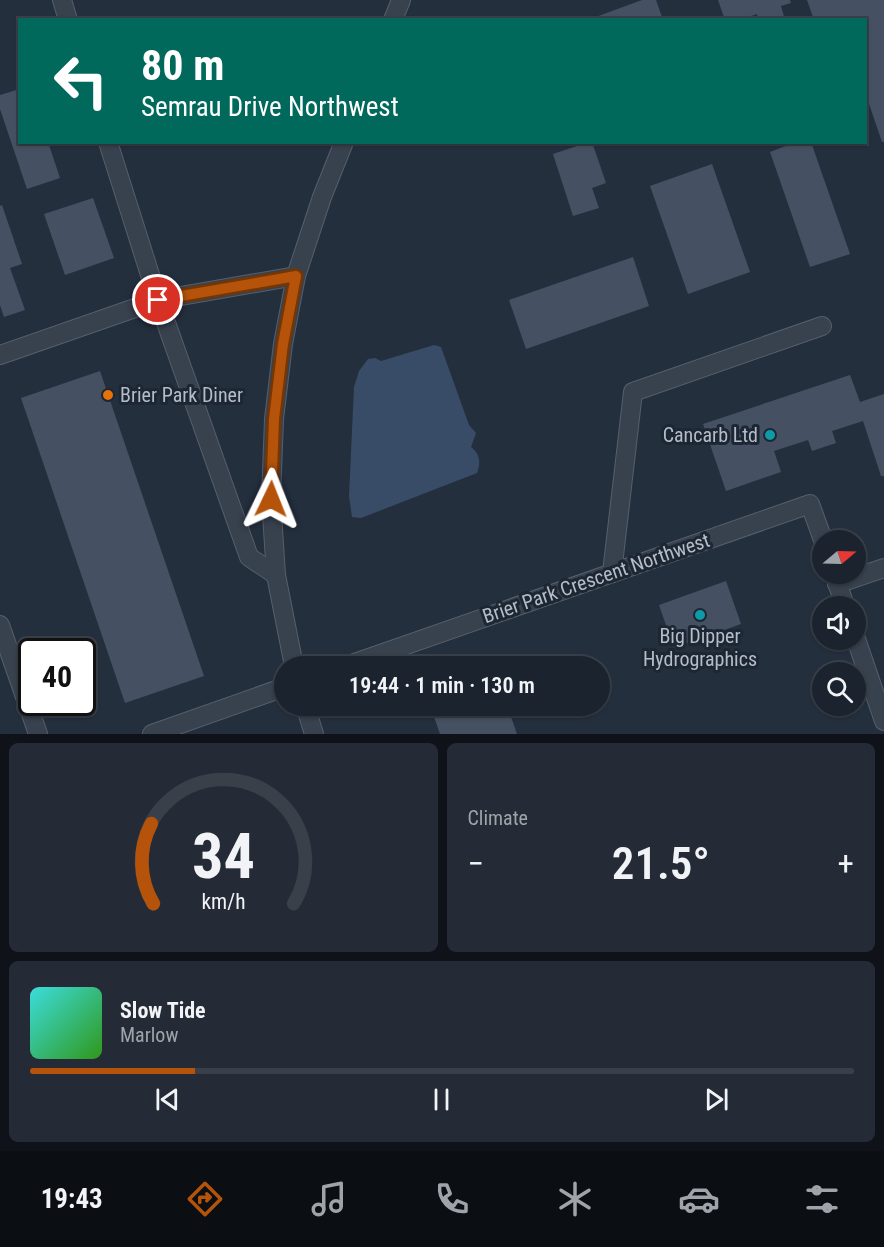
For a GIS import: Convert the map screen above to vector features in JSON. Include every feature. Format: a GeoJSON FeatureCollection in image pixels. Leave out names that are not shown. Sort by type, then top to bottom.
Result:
{"type":"FeatureCollection","features":[{"type":"Feature","properties":{"kind":"street"},"geometry":{"type":"LineString","coordinates":[[62,0],[67,18]]}},
{"type":"Feature","properties":{"kind":"street"},"geometry":{"type":"LineString","coordinates":[[394,18],[401,0]]}},
{"type":"Feature","properties":{"kind":"street"},"geometry":{"type":"LineString","coordinates":[[109,144],[158,300],[249,557],[276,575]]}},
{"type":"Feature","properties":{"kind":"street"},"geometry":{"type":"LineString","coordinates":[[292,656],[276,575],[271,499],[274,419],[283,344],[296,276],[322,197],[343,144]]}},
{"type":"Feature","properties":{"kind":"street"},"geometry":{"type":"LineString","coordinates":[[0,355],[158,300],[296,276]]}},
{"type":"Feature","properties":{"kind":"street"},"geometry":{"type":"LineString","coordinates":[[612,573],[633,392],[822,326]]}},
{"type":"Feature","properties":{"kind":"street","name":"Brier Park Crescent Northwest"},"geometry":{"type":"LineString","coordinates":[[375,656],[810,504],[819,530]]}},
{"type":"Feature","properties":{"kind":"street"},"geometry":{"type":"LineString","coordinates":[[866,572],[884,568]]}},
{"type":"Feature","properties":{"kind":"street"},"geometry":{"type":"LineString","coordinates":[[0,625],[38,734]]}},
{"type":"Feature","properties":{"kind":"street"},"geometry":{"type":"LineString","coordinates":[[860,650],[884,722]]}},
{"type":"Feature","properties":{"kind":"street"},"geometry":{"type":"LineString","coordinates":[[152,734],[274,691]]}},
{"type":"Feature","properties":{"kind":"street"},"geometry":{"type":"LineString","coordinates":[[308,716],[314,734]]}},
{"type":"Feature","properties":{"kind":"water"},"geometry":{"type":"Polygon","coordinates":[[[434,345],[441,347],[469,425],[476,433],[471,447],[479,459],[477,473],[361,518],[352,517],[349,496],[354,387],[359,371],[368,359],[375,358],[381,361],[434,345]]]}},
{"type":"Feature","properties":{"kind":"building"},"geometry":{"type":"Polygon","coordinates":[[[642,0],[656,0],[662,18],[593,18],[642,0]]]}},
{"type":"Feature","properties":{"kind":"building"},"geometry":{"type":"Polygon","coordinates":[[[718,0],[790,0],[791,3],[781,6],[784,18],[758,18],[757,14],[746,18],[724,18],[718,0]]]}},
{"type":"Feature","properties":{"kind":"building"},"geometry":{"type":"Polygon","coordinates":[[[807,0],[884,0],[884,142],[882,142],[867,98],[867,18],[813,18],[807,0]]]}},
{"type":"Feature","properties":{"kind":"building"},"geometry":{"type":"Polygon","coordinates":[[[18,90],[18,144],[49,144],[60,178],[27,189],[0,109],[0,95],[18,90]]]}},
{"type":"Feature","properties":{"kind":"building"},"geometry":{"type":"Polygon","coordinates":[[[583,144],[593,144],[606,183],[592,188],[599,208],[573,216],[553,154],[583,144]]]}},
{"type":"Feature","properties":{"kind":"building"},"geometry":{"type":"Polygon","coordinates":[[[791,144],[812,144],[850,254],[810,267],[770,152],[791,144]]]}},
{"type":"Feature","properties":{"kind":"building"},"geometry":{"type":"Polygon","coordinates":[[[712,164],[750,272],[688,294],[650,186],[712,164]]]}},
{"type":"Feature","properties":{"kind":"building"},"geometry":{"type":"Polygon","coordinates":[[[93,198],[114,258],[65,275],[44,214],[93,198]]]}},
{"type":"Feature","properties":{"kind":"building"},"geometry":{"type":"Polygon","coordinates":[[[2,205],[22,264],[10,268],[25,310],[4,317],[0,305],[0,206],[2,205]]]}},
{"type":"Feature","properties":{"kind":"building"},"geometry":{"type":"Polygon","coordinates":[[[633,257],[649,306],[526,349],[509,300],[633,257]]]}},
{"type":"Feature","properties":{"kind":"building"},"geometry":{"type":"Polygon","coordinates":[[[100,371],[204,676],[125,703],[21,398],[100,371]]]}},
{"type":"Feature","properties":{"kind":"building","name":"Cancarb Ltd"},"geometry":{"type":"Polygon","coordinates":[[[850,375],[860,402],[884,394],[884,476],[881,476],[863,421],[832,431],[836,443],[812,451],[808,440],[774,451],[781,472],[726,491],[703,424],[850,375]]]}},
{"type":"Feature","properties":{"kind":"building","name":"Big Dipper Hydrographics"},"geometry":{"type":"Polygon","coordinates":[[[726,581],[741,624],[674,648],[659,605],[726,581]]]}},
{"type":"Feature","properties":{"kind":"building"},"geometry":{"type":"Polygon","coordinates":[[[434,716],[511,716],[517,734],[440,734],[434,716]]]}},
{"type":"Feature","properties":{"kind":"place","name":"Brier Park Diner"},"geometry":{"type":"Point","coordinates":[108,395]}},
{"type":"Feature","properties":{"kind":"place","name":"Cancarb Ltd"},"geometry":{"type":"Point","coordinates":[770,435]}},
{"type":"Feature","properties":{"kind":"place","name":"Big Dipper Hydrographics"},"geometry":{"type":"Point","coordinates":[700,615]}},
{"type":"Feature","properties":{"kind":"route"},"geometry":{"type":"LineString","coordinates":[[158,300],[296,276],[283,344],[274,419],[271,499]]}}]}
